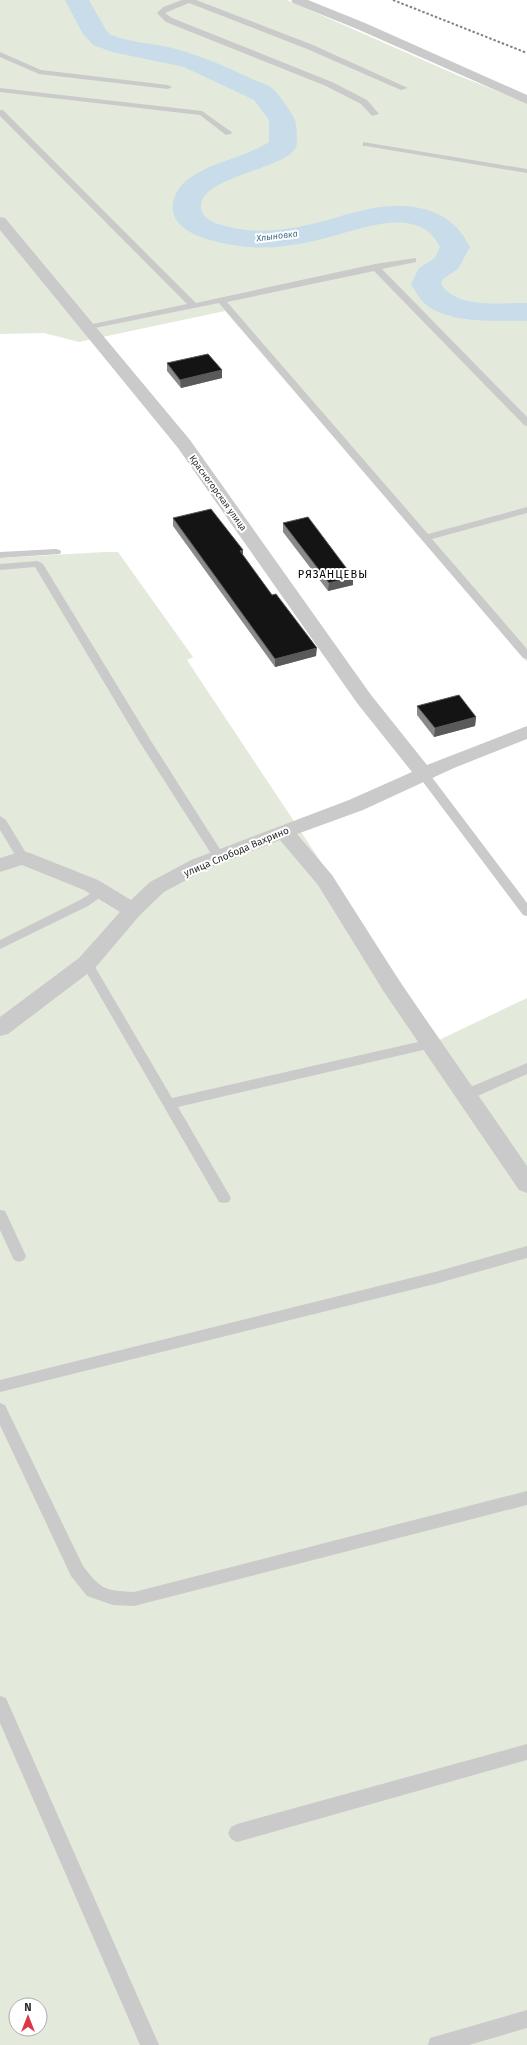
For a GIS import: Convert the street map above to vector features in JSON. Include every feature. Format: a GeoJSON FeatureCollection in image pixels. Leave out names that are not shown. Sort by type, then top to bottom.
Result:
{"type":"FeatureCollection","features":[{"type":"Feature","properties":{"kind":"street"},"geometry":{"type":"LineString","coordinates":[[297,0],[361,26],[527,100]]}},
{"type":"Feature","properties":{"kind":"street","name":"Красногорская улица"},"geometry":{"type":"LineString","coordinates":[[0,221],[184,444],[364,699],[424,775]]}},
{"type":"Feature","properties":{"kind":"street","name":"улица Слобода Вахрино"},"geometry":{"type":"LineString","coordinates":[[0,1028],[86,963],[132,910],[157,887],[219,857],[284,831],[356,805],[480,750],[527,732]]}},
{"type":"Feature","properties":{"kind":"street"},"geometry":{"type":"LineString","coordinates":[[284,831],[325,880],[392,987],[527,1184]]}},
{"type":"Feature","properties":{"kind":"street"},"geometry":{"type":"LineString","coordinates":[[0,866],[23,858],[91,885],[132,910]]}},
{"type":"Feature","properties":{"kind":"lane"},"geometry":{"type":"LineString","coordinates":[[375,114],[364,102],[329,84],[169,20],[161,14],[166,9],[189,0],[310,47],[404,88]]}},
{"type":"Feature","properties":{"kind":"lane"},"geometry":{"type":"LineString","coordinates":[[0,54],[39,72],[168,87]]}},
{"type":"Feature","properties":{"kind":"lane"},"geometry":{"type":"LineString","coordinates":[[0,90],[202,113],[229,133]]}},
{"type":"Feature","properties":{"kind":"lane"},"geometry":{"type":"LineString","coordinates":[[0,112],[194,306]]}},
{"type":"Feature","properties":{"kind":"lane"},"geometry":{"type":"LineString","coordinates":[[366,144],[527,171]]}},
{"type":"Feature","properties":{"kind":"lane"},"geometry":{"type":"LineString","coordinates":[[88,328],[413,260]]}},
{"type":"Feature","properties":{"kind":"lane"},"geometry":{"type":"LineString","coordinates":[[376,267],[527,423]]}},
{"type":"Feature","properties":{"kind":"lane"},"geometry":{"type":"LineString","coordinates":[[222,301],[527,656]]}},
{"type":"Feature","properties":{"kind":"lane"},"geometry":{"type":"LineString","coordinates":[[426,538],[527,510]]}},
{"type":"Feature","properties":{"kind":"lane"},"geometry":{"type":"LineString","coordinates":[[0,555],[56,552]]}},
{"type":"Feature","properties":{"kind":"lane"},"geometry":{"type":"LineString","coordinates":[[0,567],[38,564],[145,742],[219,857]]}},
{"type":"Feature","properties":{"kind":"lane"},"geometry":{"type":"LineString","coordinates":[[424,775],[527,912]]}},
{"type":"Feature","properties":{"kind":"lane"},"geometry":{"type":"LineString","coordinates":[[0,820],[23,858]]}},
{"type":"Feature","properties":{"kind":"lane"},"geometry":{"type":"LineString","coordinates":[[0,945],[84,903],[101,891]]}},
{"type":"Feature","properties":{"kind":"lane"},"geometry":{"type":"LineString","coordinates":[[86,963],[224,1198]]}},
{"type":"Feature","properties":{"kind":"lane"},"geometry":{"type":"LineString","coordinates":[[168,1104],[236,1087],[374,1059],[431,1044]]}},
{"type":"Feature","properties":{"kind":"lane"},"geometry":{"type":"LineString","coordinates":[[466,1095],[527,1068]]}},
{"type":"Feature","properties":{"kind":"lane"},"geometry":{"type":"LineString","coordinates":[[0,1215],[19,1256]]}},
{"type":"Feature","properties":{"kind":"lane"},"geometry":{"type":"LineString","coordinates":[[0,1386],[434,1278],[527,1252]]}},
{"type":"Feature","properties":{"kind":"lane"},"geometry":{"type":"LineString","coordinates":[[0,1410],[77,1571],[93,1591],[113,1598],[134,1599],[527,1498]]}},
{"type":"Feature","properties":{"kind":"lane"},"geometry":{"type":"LineString","coordinates":[[0,1704],[150,2045]]}},
{"type":"Feature","properties":{"kind":"lane"},"geometry":{"type":"LineString","coordinates":[[237,1833],[527,1752]]}},
{"type":"Feature","properties":{"kind":"lane"},"geometry":{"type":"LineString","coordinates":[[437,2045],[527,2019]]}},
{"type":"Feature","properties":{"kind":"green space"},"geometry":{"type":"Polygon","coordinates":[[[0,0],[287,0],[457,75],[527,103],[527,662],[225,311],[79,342],[44,333],[0,334],[0,0]]]}},
{"type":"Feature","properties":{"kind":"green space"},"geometry":{"type":"Polygon","coordinates":[[[118,552],[193,657],[187,660],[439,1040],[527,998],[527,2045],[0,2045],[0,558],[118,552]]]}},
{"type":"Feature","properties":{"kind":"building"},"geometry":{"type":"Polygon","coordinates":[[[208,354],[222,370],[180,380],[167,363],[208,354]]]}},
{"type":"Feature","properties":{"kind":"building"},"geometry":{"type":"Polygon","coordinates":[[[211,509],[243,550],[240,551],[272,595],[276,594],[317,648],[275,659],[173,518],[211,509]]]}},
{"type":"Feature","properties":{"kind":"building"},"geometry":{"type":"Polygon","coordinates":[[[308,517],[353,577],[329,583],[283,523],[308,517]]]}},
{"type":"Feature","properties":{"kind":"building"},"geometry":{"type":"Polygon","coordinates":[[[459,695],[476,717],[435,728],[417,706],[459,695]]]}},
{"type":"Feature","properties":{"kind":"waterway","name":"Хлыновка"},"geometry":{"type":"LineString","coordinates":[[77,0],[96,34],[102,40],[112,44],[168,55],[193,62],[263,94],[282,120],[283,145],[257,160],[206,180],[192,191],[188,198],[187,210],[188,214],[195,223],[225,235],[240,238],[269,239],[312,233],[371,216],[389,214],[417,216],[440,226],[451,238],[455,247],[448,263],[430,274],[426,284],[433,295],[443,303],[470,310],[527,312]]}},
{"type":"Feature","properties":{"kind":"railway"},"geometry":{"type":"LineString","coordinates":[[393,0],[527,53]]}},
{"type":"Feature","properties":{"kind":"district","name":"РЯЗАНЦЕВЫ"},"geometry":{"type":"Point","coordinates":[333,574]}}]}
